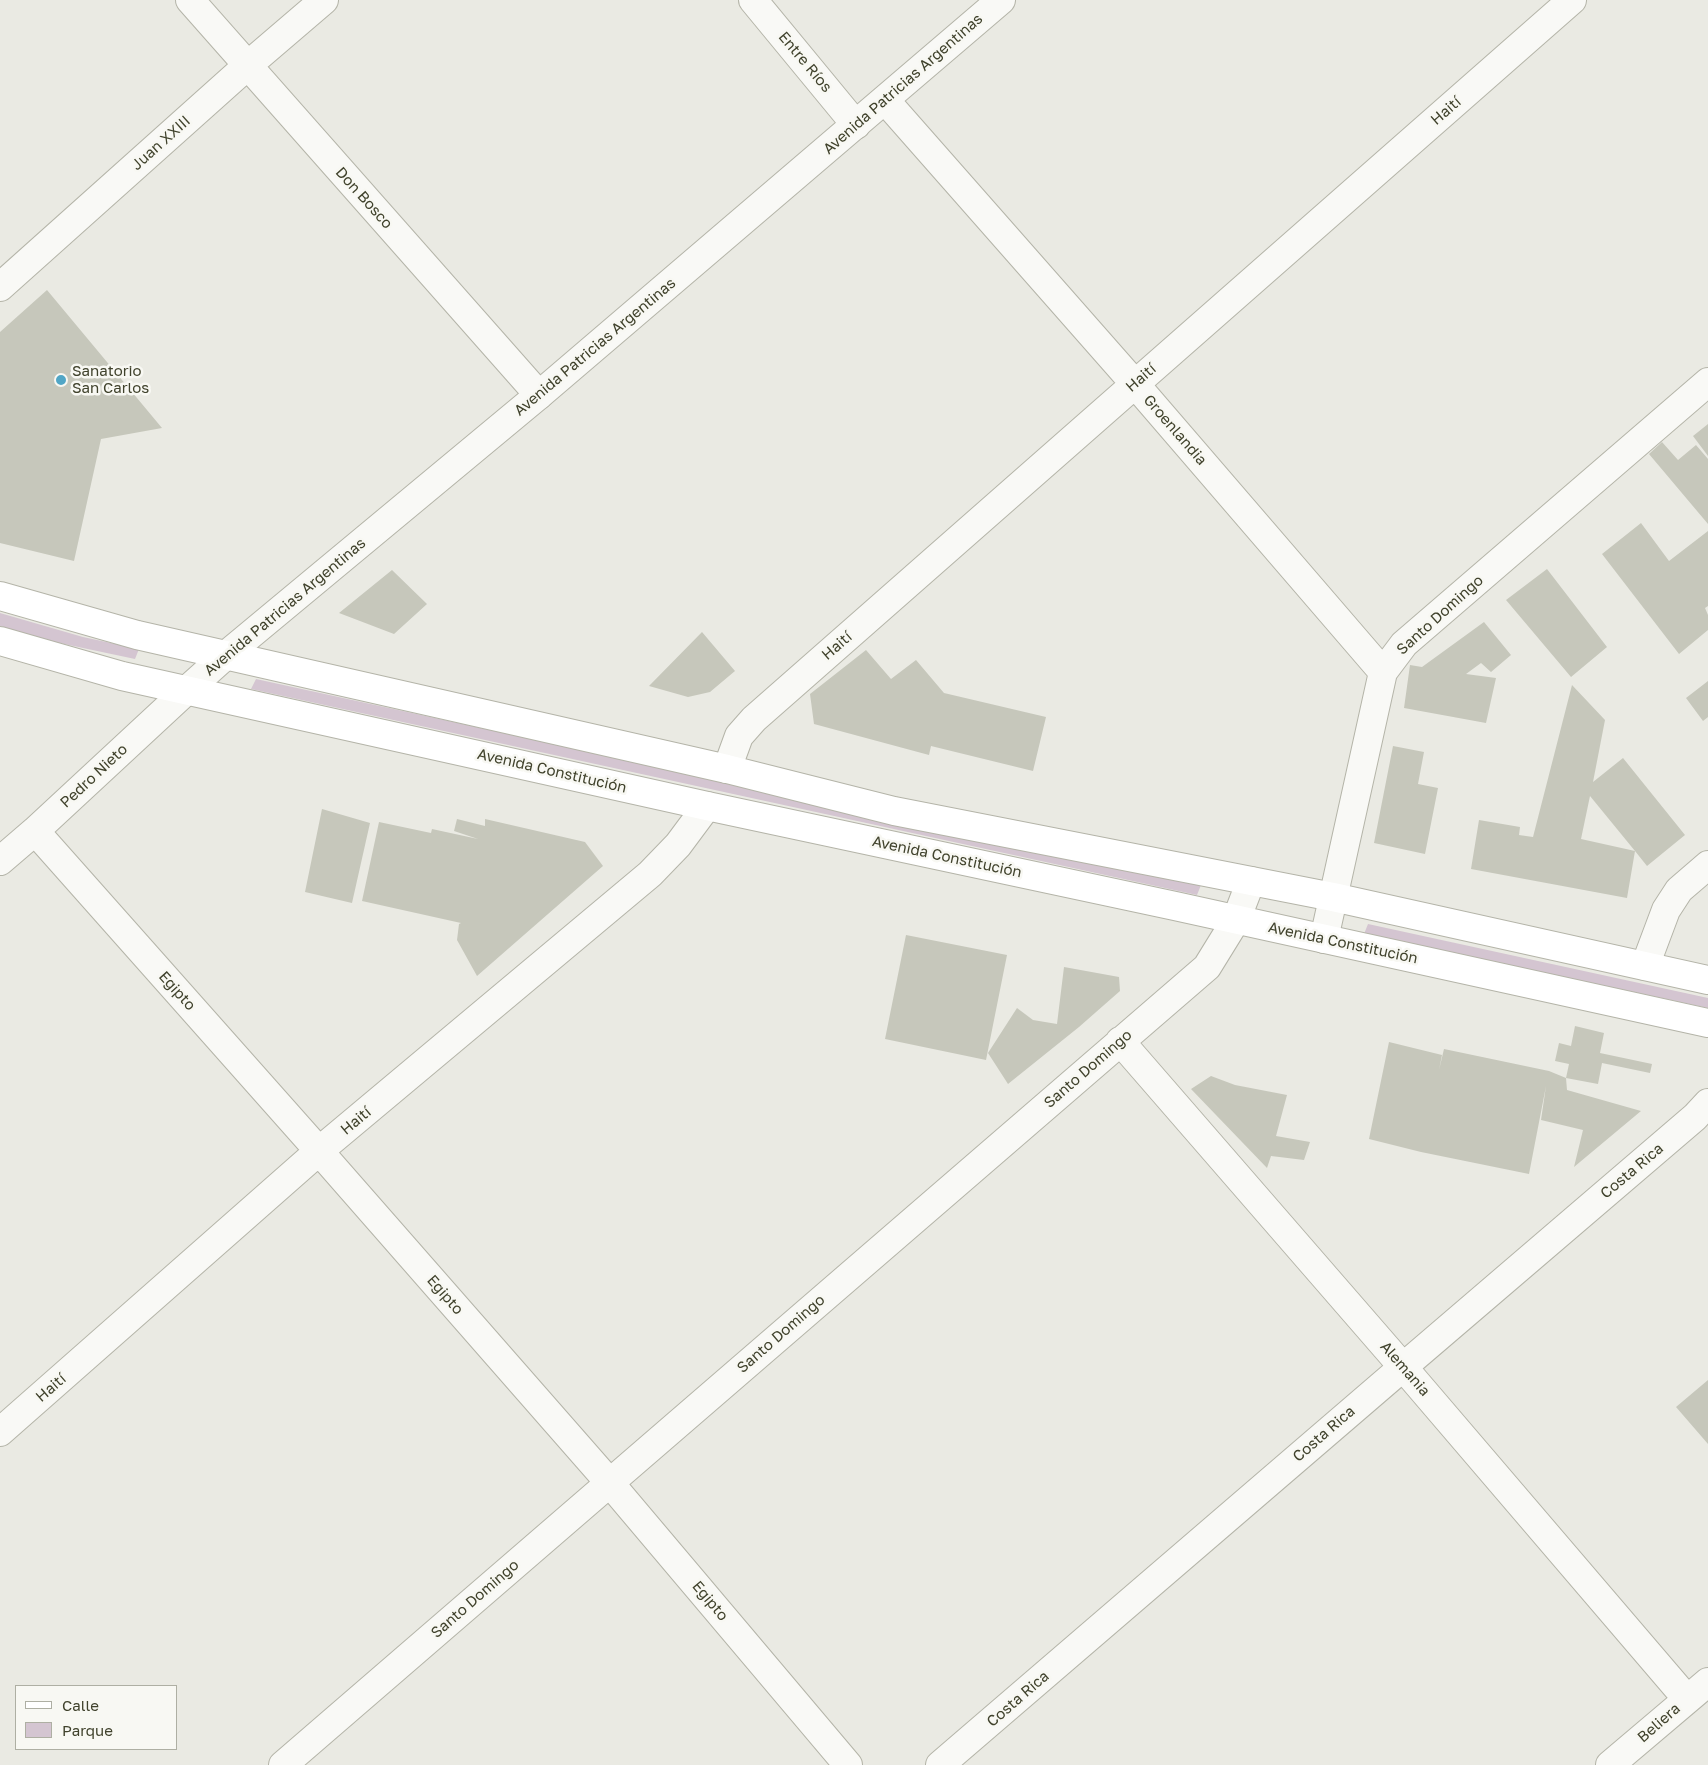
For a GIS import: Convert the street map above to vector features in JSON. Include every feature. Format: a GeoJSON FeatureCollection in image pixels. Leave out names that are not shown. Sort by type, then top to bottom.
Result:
{"type":"FeatureCollection","features":[{"type":"Feature","properties":{"kind":"main road"},"geometry":{"type":"LineString","coordinates":[[0,596],[137,635],[727,769],[894,811],[1333,897],[1708,980]]}},
{"type":"Feature","properties":{"kind":"main road","name":"Avenida Constitución"},"geometry":{"type":"LineString","coordinates":[[0,641],[122,676],[707,806],[1708,1023]]}},
{"type":"Feature","properties":{"kind":"street","name":"Don Bosco"},"geometry":{"type":"LineString","coordinates":[[190,0],[539,395]]}},
{"type":"Feature","properties":{"kind":"street","name":"Juan XXIII"},"geometry":{"type":"LineString","coordinates":[[0,287],[247,66],[324,0]]}},
{"type":"Feature","properties":{"kind":"street","name":"Entre Ríos"},"geometry":{"type":"LineString","coordinates":[[753,0],[856,125]]}},
{"type":"Feature","properties":{"kind":"street","name":"Avenida Patricias Argentinas"},"geometry":{"type":"LineString","coordinates":[[187,690],[226,655],[539,395],[1001,0]]}},
{"type":"Feature","properties":{"kind":"street","name":"Haití"},"geometry":{"type":"LineString","coordinates":[[727,769],[739,736],[754,719],[1572,0]]}},
{"type":"Feature","properties":{"kind":"street","name":"Groenlandia"},"geometry":{"type":"LineString","coordinates":[[885,100],[1135,384],[1383,672]]}},
{"type":"Feature","properties":{"kind":"street","name":"Santo Domingo"},"geometry":{"type":"LineString","coordinates":[[1324,939],[1383,672],[1404,644],[1708,382]]}},
{"type":"Feature","properties":{"kind":"street","name":"Pedro Nieto"},"geometry":{"type":"LineString","coordinates":[[0,861],[187,690]]}},
{"type":"Feature","properties":{"kind":"street","name":"Haití"},"geometry":{"type":"LineString","coordinates":[[0,1432],[319,1151],[650,874],[678,845],[707,806]]}},
{"type":"Feature","properties":{"kind":"street","name":"Egipto"},"geometry":{"type":"LineString","coordinates":[[35,831],[609,1482],[848,1765]]}},
{"type":"Feature","properties":{"kind":"street"},"geometry":{"type":"LineString","coordinates":[[1645,966],[1666,910],[1679,890],[1708,865]]}},
{"type":"Feature","properties":{"kind":"street","name":"Santo Domingo"},"geometry":{"type":"LineString","coordinates":[[283,1765],[1207,967],[1236,920],[1251,881]]}},
{"type":"Feature","properties":{"kind":"street","name":"Alemania"},"geometry":{"type":"LineString","coordinates":[[1120,1042],[1403,1367],[1687,1700]]}},
{"type":"Feature","properties":{"kind":"street","name":"Costa Rica"},"geometry":{"type":"LineString","coordinates":[[940,1765],[1695,1118],[1708,1103]]}},
{"type":"Feature","properties":{"kind":"street","name":"Beliera"},"geometry":{"type":"LineString","coordinates":[[1610,1765],[1708,1682]]}},
{"type":"Feature","properties":{"kind":"green space"},"geometry":{"type":"Polygon","coordinates":[[[0,613],[83,637],[139,649],[135,659],[50,641],[0,626],[0,613]]]}},
{"type":"Feature","properties":{"kind":"green space"},"geometry":{"type":"Polygon","coordinates":[[[256,679],[1201,885],[1197,895],[251,689],[256,679]]]}},
{"type":"Feature","properties":{"kind":"green space"},"geometry":{"type":"Polygon","coordinates":[[[1368,924],[1708,998],[1708,1008],[1364,934],[1368,924]]]}},
{"type":"Feature","properties":{"kind":"building","name":"Sanatorio San Carlos"},"geometry":{"type":"Polygon","coordinates":[[[47,290],[162,428],[101,439],[74,561],[0,543],[0,332],[47,290]]]}},
{"type":"Feature","properties":{"kind":"building"},"geometry":{"type":"Polygon","coordinates":[[[1708,424],[1708,456],[1693,436],[1708,424]]]}},
{"type":"Feature","properties":{"kind":"building"},"geometry":{"type":"Polygon","coordinates":[[[1662,442],[1678,460],[1696,445],[1708,459],[1708,524],[1649,454],[1662,442]]]}},
{"type":"Feature","properties":{"kind":"building"},"geometry":{"type":"Polygon","coordinates":[[[1641,523],[1669,561],[1708,531],[1708,606],[1705,608],[1708,615],[1708,630],[1679,654],[1602,554],[1641,523]]]}},
{"type":"Feature","properties":{"kind":"building"},"geometry":{"type":"Polygon","coordinates":[[[1547,569],[1607,647],[1571,677],[1506,600],[1547,569]]]}},
{"type":"Feature","properties":{"kind":"building"},"geometry":{"type":"Polygon","coordinates":[[[392,570],[427,604],[394,634],[339,613],[392,570]]]}},
{"type":"Feature","properties":{"kind":"building"},"geometry":{"type":"Polygon","coordinates":[[[1484,622],[1511,655],[1491,672],[1481,663],[1466,674],[1496,678],[1486,723],[1404,708],[1410,665],[1422,667],[1484,622]]]}},
{"type":"Feature","properties":{"kind":"building"},"geometry":{"type":"Polygon","coordinates":[[[702,632],[735,671],[710,692],[688,697],[649,686],[702,632]]]}},
{"type":"Feature","properties":{"kind":"building"},"geometry":{"type":"Polygon","coordinates":[[[866,650],[891,679],[916,660],[944,693],[1046,717],[1033,771],[931,746],[929,755],[814,724],[810,694],[866,650]]]}},
{"type":"Feature","properties":{"kind":"building"},"geometry":{"type":"Polygon","coordinates":[[[1708,681],[1708,717],[1703,721],[1686,698],[1708,681]]]}},
{"type":"Feature","properties":{"kind":"building"},"geometry":{"type":"Polygon","coordinates":[[[1572,685],[1605,720],[1593,782],[1623,758],[1685,835],[1647,866],[1635,851],[1627,898],[1471,869],[1479,820],[1520,827],[1519,835],[1533,837],[1572,685]],[[1590,796],[1581,839],[1635,851],[1590,796]]]}},
{"type":"Feature","properties":{"kind":"building"},"geometry":{"type":"Polygon","coordinates":[[[1393,746],[1424,752],[1418,784],[1438,788],[1425,854],[1374,843],[1393,746]]]}},
{"type":"Feature","properties":{"kind":"building"},"geometry":{"type":"Polygon","coordinates":[[[322,809],[370,823],[352,903],[305,892],[322,809]]]}},
{"type":"Feature","properties":{"kind":"building"},"geometry":{"type":"Polygon","coordinates":[[[457,819],[485,826],[485,819],[585,842],[603,866],[477,976],[457,940],[459,924],[461,923],[362,901],[379,822],[431,833],[432,829],[478,839],[454,831],[457,819]]]}},
{"type":"Feature","properties":{"kind":"building"},"geometry":{"type":"Polygon","coordinates":[[[906,935],[1007,955],[986,1060],[885,1039],[906,935]]]}},
{"type":"Feature","properties":{"kind":"building"},"geometry":{"type":"Polygon","coordinates":[[[1064,967],[1119,977],[1120,991],[1079,1027],[1008,1084],[988,1053],[1017,1008],[1033,1020],[1057,1024],[1064,967]]]}},
{"type":"Feature","properties":{"kind":"building"},"geometry":{"type":"Polygon","coordinates":[[[1575,1026],[1604,1033],[1600,1053],[1652,1064],[1650,1073],[1602,1063],[1598,1084],[1566,1078],[1569,1064],[1555,1061],[1559,1043],[1571,1046],[1575,1026]]]}},
{"type":"Feature","properties":{"kind":"building"},"geometry":{"type":"Polygon","coordinates":[[[1389,1042],[1442,1055],[1439,1070],[1444,1049],[1549,1071],[1566,1078],[1567,1090],[1641,1111],[1574,1167],[1583,1130],[1541,1120],[1546,1086],[1529,1174],[1421,1152],[1369,1139],[1389,1042]]]}},
{"type":"Feature","properties":{"kind":"building"},"geometry":{"type":"Polygon","coordinates":[[[1211,1076],[1235,1085],[1287,1095],[1276,1136],[1310,1142],[1304,1160],[1271,1156],[1267,1168],[1191,1089],[1211,1076]]]}},
{"type":"Feature","properties":{"kind":"building"},"geometry":{"type":"Polygon","coordinates":[[[1708,1380],[1708,1444],[1676,1407],[1708,1380]]]}},
{"type":"Feature","properties":{"kind":"place","name":"Sanatorio San Carlos"},"geometry":{"type":"Point","coordinates":[61,380]}}]}
